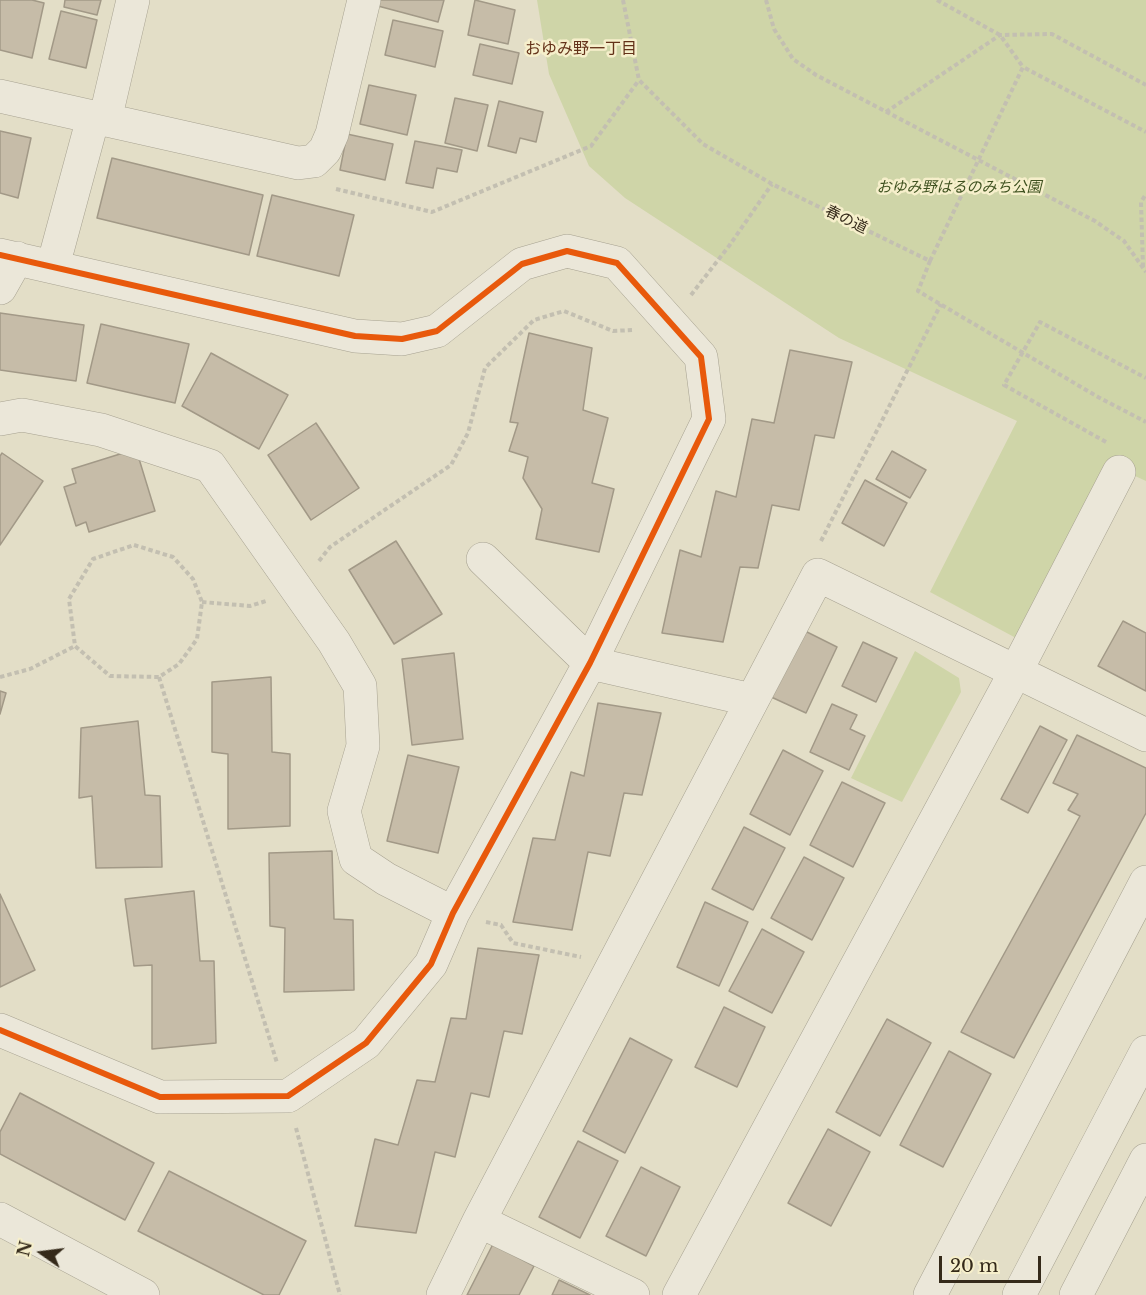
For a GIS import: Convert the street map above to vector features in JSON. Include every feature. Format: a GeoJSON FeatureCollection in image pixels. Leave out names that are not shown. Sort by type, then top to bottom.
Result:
{"type":"FeatureCollection","features":[{"type":"Feature","properties":{"kind":"street"},"geometry":{"type":"LineString","coordinates":[[53,266],[133,0]]}},
{"type":"Feature","properties":{"kind":"street"},"geometry":{"type":"LineString","coordinates":[[0,96],[298,164],[314,161],[325,150],[332,134],[364,0]]}},
{"type":"Feature","properties":{"kind":"street"},"geometry":{"type":"LineString","coordinates":[[0,288],[8,256],[355,336],[402,339],[437,332],[522,264],[567,251],[617,263],[701,357],[709,419],[590,663],[453,913],[431,964],[366,1043],[288,1096],[160,1097],[1,1033]]}},
{"type":"Feature","properties":{"kind":"street"},"geometry":{"type":"LineString","coordinates":[[0,419],[22,415],[101,430],[210,466],[334,642],[360,686],[363,746],[344,812],[356,859],[386,879],[453,913]]}},
{"type":"Feature","properties":{"kind":"street"},"geometry":{"type":"LineString","coordinates":[[678,1295],[1016,671],[1117,460]]}},
{"type":"Feature","properties":{"kind":"street"},"geometry":{"type":"LineString","coordinates":[[483,559],[590,663],[752,700]]}},
{"type":"Feature","properties":{"kind":"street"},"geometry":{"type":"LineString","coordinates":[[443,1295],[479,1221],[818,575],[1146,735]]}},
{"type":"Feature","properties":{"kind":"street"},"geometry":{"type":"LineString","coordinates":[[930,1295],[1146,882]]}},
{"type":"Feature","properties":{"kind":"street"},"geometry":{"type":"LineString","coordinates":[[1020,1295],[1146,1052]]}},
{"type":"Feature","properties":{"kind":"street"},"geometry":{"type":"LineString","coordinates":[[1076,1295],[1146,1160]]}},
{"type":"Feature","properties":{"kind":"street"},"geometry":{"type":"LineString","coordinates":[[0,1219],[143,1295]]}},
{"type":"Feature","properties":{"kind":"street"},"geometry":{"type":"LineString","coordinates":[[479,1221],[633,1295]]}},
{"type":"Feature","properties":{"kind":"path"},"geometry":{"type":"LineString","coordinates":[[336,189],[432,212],[591,146],[639,80],[623,0]]}},
{"type":"Feature","properties":{"kind":"path"},"geometry":{"type":"LineString","coordinates":[[766,0],[774,29],[793,59],[816,75],[1095,221],[1124,241],[1144,270]]}},
{"type":"Feature","properties":{"kind":"path"},"geometry":{"type":"LineString","coordinates":[[937,0],[1000,35],[1023,67],[1146,132]]}},
{"type":"Feature","properties":{"kind":"path"},"geometry":{"type":"LineString","coordinates":[[886,112],[1000,35],[1052,34],[1146,85]]}},
{"type":"Feature","properties":{"kind":"path"},"geometry":{"type":"LineString","coordinates":[[1023,67],[930,261],[918,291],[1098,397],[1146,422]]}},
{"type":"Feature","properties":{"kind":"path"},"geometry":{"type":"LineString","coordinates":[[202,602],[250,606],[298,591],[330,547],[451,465],[468,433],[485,368],[534,320],[564,311],[613,331],[645,329],[667,317],[691,296],[772,184]]}},
{"type":"Feature","properties":{"kind":"path"},"geometry":{"type":"LineString","coordinates":[[1144,270],[1142,202],[1146,194]]}},
{"type":"Feature","properties":{"kind":"path"},"geometry":{"type":"LineString","coordinates":[[818,575],[821,539],[940,303]]}},
{"type":"Feature","properties":{"kind":"path"},"geometry":{"type":"LineString","coordinates":[[1117,460],[1004,385],[1040,322],[1146,378]]}},
{"type":"Feature","properties":{"kind":"path"},"geometry":{"type":"LineString","coordinates":[[134,545],[173,557],[193,579],[202,602],[197,639],[179,664],[159,676],[110,676],[75,646],[69,599],[93,559],[134,545]]}},
{"type":"Feature","properties":{"kind":"path"},"geometry":{"type":"LineString","coordinates":[[0,677],[30,669],[75,646]]}},
{"type":"Feature","properties":{"kind":"path"},"geometry":{"type":"LineString","coordinates":[[159,676],[288,1096],[340,1295]]}},
{"type":"Feature","properties":{"kind":"path"},"geometry":{"type":"LineString","coordinates":[[453,913],[501,925],[513,943],[614,963]]}},
{"type":"Feature","properties":{"kind":"green space","name":"おゆみ野はるのみち公園"},"geometry":{"type":"Polygon","coordinates":[[[537,0],[1146,0],[1146,481],[1111,465],[1016,638],[930,592],[1017,421],[839,338],[625,198],[589,166],[549,74],[537,0]]]}},
{"type":"Feature","properties":{"kind":"green space"},"geometry":{"type":"Polygon","coordinates":[[[915,651],[959,678],[961,692],[902,802],[851,778],[915,651]]]}},
{"type":"Feature","properties":{"kind":"building"},"geometry":{"type":"Polygon","coordinates":[[[0,0],[32,0],[44,3],[32,58],[0,50],[0,0]]]}},
{"type":"Feature","properties":{"kind":"building"},"geometry":{"type":"Polygon","coordinates":[[[65,0],[101,0],[97,15],[64,7],[65,0]]]}},
{"type":"Feature","properties":{"kind":"building"},"geometry":{"type":"Polygon","coordinates":[[[380,0],[444,0],[438,22],[378,6],[380,0]]]}},
{"type":"Feature","properties":{"kind":"building"},"geometry":{"type":"Polygon","coordinates":[[[475,0],[515,10],[508,44],[468,35],[475,0]]]}},
{"type":"Feature","properties":{"kind":"building"},"geometry":{"type":"Polygon","coordinates":[[[61,11],[97,20],[86,68],[49,59],[61,11]]]}},
{"type":"Feature","properties":{"kind":"building"},"geometry":{"type":"Polygon","coordinates":[[[393,20],[443,31],[435,67],[385,55],[393,20]]]}},
{"type":"Feature","properties":{"kind":"building"},"geometry":{"type":"Polygon","coordinates":[[[480,44],[519,53],[512,84],[473,75],[480,44]]]}},
{"type":"Feature","properties":{"kind":"building"},"geometry":{"type":"Polygon","coordinates":[[[369,85],[416,95],[407,135],[360,124],[369,85]]]}},
{"type":"Feature","properties":{"kind":"building"},"geometry":{"type":"Polygon","coordinates":[[[455,98],[488,105],[477,151],[445,143],[455,98]]]}},
{"type":"Feature","properties":{"kind":"building"},"geometry":{"type":"Polygon","coordinates":[[[499,101],[543,112],[536,142],[520,138],[516,153],[488,146],[499,101]]]}},
{"type":"Feature","properties":{"kind":"building"},"geometry":{"type":"Polygon","coordinates":[[[0,131],[31,138],[18,198],[0,193],[0,131]]]}},
{"type":"Feature","properties":{"kind":"building"},"geometry":{"type":"Polygon","coordinates":[[[347,134],[393,144],[385,180],[340,170],[347,134]]]}},
{"type":"Feature","properties":{"kind":"building"},"geometry":{"type":"Polygon","coordinates":[[[415,141],[462,150],[457,172],[437,168],[433,188],[406,183],[415,141]]]}},
{"type":"Feature","properties":{"kind":"building"},"geometry":{"type":"Polygon","coordinates":[[[112,158],[263,195],[249,255],[97,218],[112,158]]]}},
{"type":"Feature","properties":{"kind":"building"},"geometry":{"type":"Polygon","coordinates":[[[272,195],[354,215],[339,276],[257,256],[272,195]]]}},
{"type":"Feature","properties":{"kind":"building"},"geometry":{"type":"Polygon","coordinates":[[[0,313],[84,325],[76,381],[0,370],[0,313]]]}},
{"type":"Feature","properties":{"kind":"building"},"geometry":{"type":"Polygon","coordinates":[[[101,324],[189,344],[175,403],[87,383],[101,324]]]}},
{"type":"Feature","properties":{"kind":"building"},"geometry":{"type":"Polygon","coordinates":[[[529,333],[592,348],[583,410],[608,418],[592,483],[614,489],[599,552],[536,539],[542,509],[523,478],[528,457],[509,451],[518,423],[510,422],[529,333]]]}},
{"type":"Feature","properties":{"kind":"building"},"geometry":{"type":"Polygon","coordinates":[[[790,350],[852,362],[834,438],[815,435],[799,510],[772,505],[758,568],[740,567],[723,642],[662,633],[680,550],[701,557],[716,491],[736,497],[752,419],[774,423],[790,350]]]}},
{"type":"Feature","properties":{"kind":"building"},"geometry":{"type":"Polygon","coordinates":[[[211,353],[288,395],[259,449],[182,406],[211,353]]]}},
{"type":"Feature","properties":{"kind":"building"},"geometry":{"type":"Polygon","coordinates":[[[316,423],[359,488],[311,520],[268,455],[316,423]]]}},
{"type":"Feature","properties":{"kind":"building"},"geometry":{"type":"Polygon","coordinates":[[[136,449],[155,511],[89,532],[86,522],[76,526],[64,487],[76,483],[72,469],[136,449]]]}},
{"type":"Feature","properties":{"kind":"building"},"geometry":{"type":"Polygon","coordinates":[[[892,451],[926,470],[910,498],[876,479],[892,451]]]}},
{"type":"Feature","properties":{"kind":"building"},"geometry":{"type":"Polygon","coordinates":[[[2,453],[43,481],[0,545],[0,456],[2,453]]]}},
{"type":"Feature","properties":{"kind":"building"},"geometry":{"type":"Polygon","coordinates":[[[865,480],[907,503],[884,546],[842,523],[865,480]]]}},
{"type":"Feature","properties":{"kind":"building"},"geometry":{"type":"Polygon","coordinates":[[[396,541],[442,614],[394,644],[349,570],[396,541]]]}},
{"type":"Feature","properties":{"kind":"building"},"geometry":{"type":"Polygon","coordinates":[[[1123,621],[1146,633],[1146,691],[1098,666],[1123,621]]]}},
{"type":"Feature","properties":{"kind":"building"},"geometry":{"type":"Polygon","coordinates":[[[801,629],[837,647],[806,713],[769,696],[801,629]]]}},
{"type":"Feature","properties":{"kind":"building"},"geometry":{"type":"Polygon","coordinates":[[[863,642],[897,658],[876,702],[842,686],[863,642]]]}},
{"type":"Feature","properties":{"kind":"building"},"geometry":{"type":"Polygon","coordinates":[[[454,653],[463,739],[412,745],[402,659],[454,653]]]}},
{"type":"Feature","properties":{"kind":"building"},"geometry":{"type":"Polygon","coordinates":[[[271,677],[272,752],[290,754],[290,826],[228,829],[228,754],[212,752],[212,682],[271,677]]]}},
{"type":"Feature","properties":{"kind":"building"},"geometry":{"type":"Polygon","coordinates":[[[0,691],[6,693],[0,714],[0,691]]]}},
{"type":"Feature","properties":{"kind":"building"},"geometry":{"type":"Polygon","coordinates":[[[598,703],[661,713],[642,795],[624,793],[610,856],[588,852],[572,930],[513,922],[533,838],[555,840],[571,772],[584,776],[598,703]]]}},
{"type":"Feature","properties":{"kind":"building"},"geometry":{"type":"Polygon","coordinates":[[[832,704],[857,715],[850,729],[865,736],[849,770],[810,752],[832,704]]]}},
{"type":"Feature","properties":{"kind":"building"},"geometry":{"type":"Polygon","coordinates":[[[138,721],[145,795],[160,796],[162,867],[96,868],[92,796],[79,798],[81,728],[138,721]]]}},
{"type":"Feature","properties":{"kind":"building"},"geometry":{"type":"Polygon","coordinates":[[[1040,726],[1067,740],[1028,813],[1001,799],[1040,726]]]}},
{"type":"Feature","properties":{"kind":"building"},"geometry":{"type":"Polygon","coordinates":[[[1077,735],[1146,768],[1146,813],[1014,1058],[961,1032],[1080,816],[1068,810],[1078,794],[1053,783],[1077,735]]]}},
{"type":"Feature","properties":{"kind":"building"},"geometry":{"type":"Polygon","coordinates":[[[783,750],[823,771],[790,835],[750,814],[783,750]]]}},
{"type":"Feature","properties":{"kind":"building"},"geometry":{"type":"Polygon","coordinates":[[[408,755],[459,767],[438,853],[387,841],[408,755]]]}},
{"type":"Feature","properties":{"kind":"building"},"geometry":{"type":"Polygon","coordinates":[[[842,782],[885,803],[853,867],[810,845],[842,782]]]}},
{"type":"Feature","properties":{"kind":"building"},"geometry":{"type":"Polygon","coordinates":[[[744,827],[785,848],[753,910],[712,889],[744,827]]]}},
{"type":"Feature","properties":{"kind":"building"},"geometry":{"type":"Polygon","coordinates":[[[332,851],[334,919],[353,920],[354,990],[284,992],[285,928],[270,926],[269,853],[332,851]]]}},
{"type":"Feature","properties":{"kind":"building"},"geometry":{"type":"Polygon","coordinates":[[[804,857],[844,878],[812,940],[771,918],[804,857]]]}},
{"type":"Feature","properties":{"kind":"building"},"geometry":{"type":"Polygon","coordinates":[[[194,891],[200,961],[214,961],[216,1043],[152,1049],[152,965],[134,966],[125,899],[194,891]]]}},
{"type":"Feature","properties":{"kind":"building"},"geometry":{"type":"Polygon","coordinates":[[[0,894],[35,970],[0,987],[0,894]]]}},
{"type":"Feature","properties":{"kind":"building"},"geometry":{"type":"Polygon","coordinates":[[[705,902],[748,922],[719,986],[677,967],[705,902]]]}},
{"type":"Feature","properties":{"kind":"building"},"geometry":{"type":"Polygon","coordinates":[[[762,929],[804,952],[772,1013],[729,991],[762,929]]]}},
{"type":"Feature","properties":{"kind":"building"},"geometry":{"type":"Polygon","coordinates":[[[478,948],[539,955],[522,1034],[504,1031],[489,1097],[471,1093],[455,1157],[435,1152],[416,1233],[355,1226],[375,1139],[398,1145],[417,1080],[435,1082],[451,1018],[466,1019],[478,948]]]}},
{"type":"Feature","properties":{"kind":"building"},"geometry":{"type":"Polygon","coordinates":[[[724,1007],[765,1027],[737,1087],[695,1067],[724,1007]]]}},
{"type":"Feature","properties":{"kind":"building"},"geometry":{"type":"Polygon","coordinates":[[[887,1019],[931,1043],[880,1136],[836,1112],[887,1019]]]}},
{"type":"Feature","properties":{"kind":"building"},"geometry":{"type":"Polygon","coordinates":[[[630,1038],[672,1060],[625,1153],[583,1131],[630,1038]]]}},
{"type":"Feature","properties":{"kind":"building"},"geometry":{"type":"Polygon","coordinates":[[[949,1051],[991,1074],[943,1167],[900,1145],[949,1051]]]}},
{"type":"Feature","properties":{"kind":"building"},"geometry":{"type":"Polygon","coordinates":[[[20,1093],[154,1163],[125,1220],[0,1154],[0,1132],[20,1093]]]}},
{"type":"Feature","properties":{"kind":"building"},"geometry":{"type":"Polygon","coordinates":[[[828,1129],[870,1152],[831,1226],[788,1203],[828,1129]]]}},
{"type":"Feature","properties":{"kind":"building"},"geometry":{"type":"Polygon","coordinates":[[[578,1141],[618,1161],[580,1238],[539,1217],[578,1141]]]}},
{"type":"Feature","properties":{"kind":"building"},"geometry":{"type":"Polygon","coordinates":[[[641,1167],[680,1187],[646,1256],[606,1236],[641,1167]]]}},
{"type":"Feature","properties":{"kind":"building"},"geometry":{"type":"Polygon","coordinates":[[[169,1171],[306,1241],[279,1295],[264,1295],[138,1231],[169,1171]]]}},
{"type":"Feature","properties":{"kind":"building"},"geometry":{"type":"Polygon","coordinates":[[[493,1244],[534,1266],[519,1295],[467,1295],[493,1244]]]}},
{"type":"Feature","properties":{"kind":"building"},"geometry":{"type":"Polygon","coordinates":[[[559,1280],[590,1295],[552,1295],[559,1280]]]}},
{"type":"Feature","properties":{"kind":"cycle path"},"geometry":{"type":"LineString","coordinates":[[0,255],[355,336],[402,339],[437,331],[522,264],[567,251],[617,263],[701,357],[709,419],[590,663],[453,913],[431,964],[366,1043],[288,1096],[160,1097],[0,1030]]}},
{"type":"Feature","properties":{"kind":"district","name":"おゆみ野一丁目"},"geometry":{"type":"Point","coordinates":[581,49]}}]}
